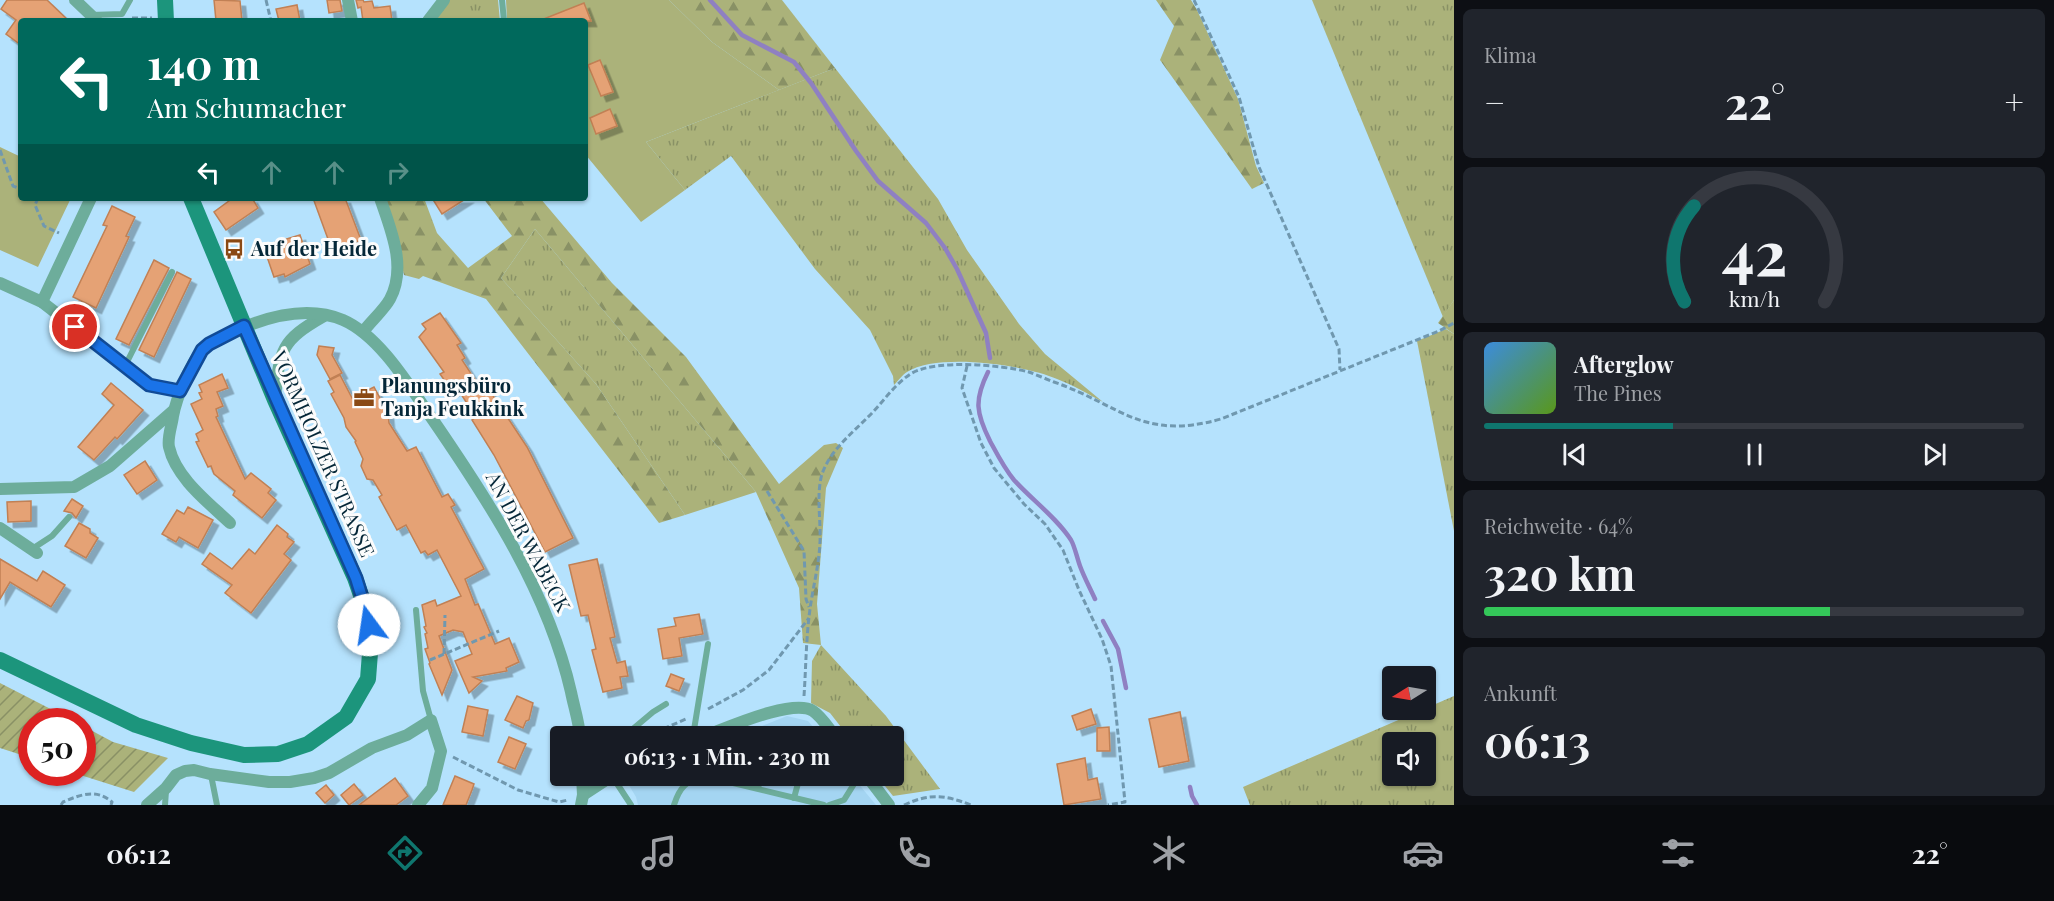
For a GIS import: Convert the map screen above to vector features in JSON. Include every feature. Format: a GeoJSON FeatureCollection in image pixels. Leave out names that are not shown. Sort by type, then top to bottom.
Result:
{"type":"FeatureCollection","features":[{"type":"Feature","properties":{"kind":"main road"},"geometry":{"type":"LineString","coordinates":[[165,0],[166,18]]}},
{"type":"Feature","properties":{"kind":"main road","name":"VORMHOLZER STRASSE"},"geometry":{"type":"LineString","coordinates":[[0,660],[136,725],[191,743],[244,754],[278,754],[308,744],[346,717],[368,679],[371,640],[366,610],[356,578],[275,400],[192,201]]}},
{"type":"Feature","properties":{"kind":"street"},"geometry":{"type":"LineString","coordinates":[[75,0],[94,18]]}},
{"type":"Feature","properties":{"kind":"street"},"geometry":{"type":"LineString","coordinates":[[348,0],[351,18]]}},
{"type":"Feature","properties":{"kind":"street"},"geometry":{"type":"LineString","coordinates":[[430,18],[444,0]]}},
{"type":"Feature","properties":{"kind":"street"},"geometry":{"type":"LineString","coordinates":[[42,302],[90,201]]}},
{"type":"Feature","properties":{"kind":"street"},"geometry":{"type":"LineString","coordinates":[[363,332],[389,302],[397,285],[399,268],[381,201]]}},
{"type":"Feature","properties":{"kind":"street"},"geometry":{"type":"LineString","coordinates":[[0,282],[42,302],[149,385],[180,391]]}},
{"type":"Feature","properties":{"kind":"street","name":"AN DER WABECK"},"geometry":{"type":"LineString","coordinates":[[230,523],[176,466],[168,445],[180,391],[202,350],[244,326],[288,315],[325,316],[342,320],[363,332],[410,386],[494,511],[551,626],[566,672],[578,726]]}},
{"type":"Feature","properties":{"kind":"street"},"geometry":{"type":"LineString","coordinates":[[275,400],[279,360],[284,349],[300,330],[325,316]]}},
{"type":"Feature","properties":{"kind":"street"},"geometry":{"type":"LineString","coordinates":[[0,489],[74,487],[110,466],[174,410]]}},
{"type":"Feature","properties":{"kind":"street"},"geometry":{"type":"LineString","coordinates":[[0,528],[35,551]]}},
{"type":"Feature","properties":{"kind":"street"},"geometry":{"type":"LineString","coordinates":[[732,726],[770,712],[803,707],[815,712],[827,726]]}},
{"type":"Feature","properties":{"kind":"street"},"geometry":{"type":"LineString","coordinates":[[147,805],[166,788],[176,775],[185,771],[194,770],[268,782],[290,782],[314,778],[329,773],[372,748],[407,735],[431,720],[441,751],[432,788],[418,805]]}},
{"type":"Feature","properties":{"kind":"street"},"geometry":{"type":"LineString","coordinates":[[582,800],[600,786]]}},
{"type":"Feature","properties":{"kind":"street"},"geometry":{"type":"LineString","coordinates":[[875,786],[889,805]]}},
{"type":"Feature","properties":{"kind":"lane"},"geometry":{"type":"LineString","coordinates":[[94,18],[122,14],[130,0]]}},
{"type":"Feature","properties":{"kind":"lane"},"geometry":{"type":"LineString","coordinates":[[502,0],[504,18]]}},
{"type":"Feature","properties":{"kind":"lane"},"geometry":{"type":"LineString","coordinates":[[125,366],[172,272]]}},
{"type":"Feature","properties":{"kind":"lane"},"geometry":{"type":"LineString","coordinates":[[35,551],[69,517]]}},
{"type":"Feature","properties":{"kind":"lane"},"geometry":{"type":"LineString","coordinates":[[416,610],[423,691],[431,720]]}},
{"type":"Feature","properties":{"kind":"lane"},"geometry":{"type":"LineString","coordinates":[[694,726],[708,644]]}},
{"type":"Feature","properties":{"kind":"lane"},"geometry":{"type":"LineString","coordinates":[[636,726],[666,704]]}},
{"type":"Feature","properties":{"kind":"lane"},"geometry":{"type":"LineString","coordinates":[[210,774],[217,805]]}},
{"type":"Feature","properties":{"kind":"lane"},"geometry":{"type":"LineString","coordinates":[[674,805],[678,793],[689,781],[704,776],[824,805]]}},
{"type":"Feature","properties":{"kind":"lane"},"geometry":{"type":"LineString","coordinates":[[619,786],[631,805]]}},
{"type":"Feature","properties":{"kind":"lane"},"geometry":{"type":"LineString","coordinates":[[794,798],[797,786]]}},
{"type":"Feature","properties":{"kind":"lane"},"geometry":{"type":"LineString","coordinates":[[829,805],[844,800],[853,786]]}},
{"type":"Feature","properties":{"kind":"lane"},"geometry":{"type":"LineString","coordinates":[[165,805],[166,788]]}},
{"type":"Feature","properties":{"kind":"path"},"geometry":{"type":"LineString","coordinates":[[267,0],[270,18]]}},
{"type":"Feature","properties":{"kind":"path"},"geometry":{"type":"LineString","coordinates":[[1194,0],[1239,97],[1259,167],[1339,349],[1340,370]]}},
{"type":"Feature","properties":{"kind":"path"},"geometry":{"type":"LineString","coordinates":[[0,150],[13,186],[18,188]]}},
{"type":"Feature","properties":{"kind":"path"},"geometry":{"type":"LineString","coordinates":[[37,201],[35,205],[44,226],[72,238]]}},
{"type":"Feature","properties":{"kind":"path"},"geometry":{"type":"LineString","coordinates":[[803,707],[809,618],[820,543],[820,485],[829,458],[893,389],[910,375],[921,369],[939,365],[996,367],[1028,372],[1059,384],[1122,415],[1155,425],[1198,426],[1221,419],[1454,323]]}},
{"type":"Feature","properties":{"kind":"path"},"geometry":{"type":"LineString","coordinates":[[967,366],[962,388],[981,443],[994,468],[1024,504],[1045,524],[1063,550],[1102,639],[1111,666],[1125,802],[1108,805]]}},
{"type":"Feature","properties":{"kind":"path"},"geometry":{"type":"LineString","coordinates":[[767,491],[804,551],[806,599],[810,609]]}},
{"type":"Feature","properties":{"kind":"path"},"geometry":{"type":"LineString","coordinates":[[444,654],[445,615]]}},
{"type":"Feature","properties":{"kind":"path"},"geometry":{"type":"LineString","coordinates":[[670,726],[743,690],[769,670],[809,618]]}},
{"type":"Feature","properties":{"kind":"path"},"geometry":{"type":"LineString","coordinates":[[420,664],[500,631]]}},
{"type":"Feature","properties":{"kind":"path"},"geometry":{"type":"LineString","coordinates":[[441,751],[518,790],[559,802],[582,800]]}},
{"type":"Feature","properties":{"kind":"path"},"geometry":{"type":"LineString","coordinates":[[62,805],[63,802],[85,793],[107,798],[112,802],[111,805]]}},
{"type":"Feature","properties":{"kind":"path"},"geometry":{"type":"LineString","coordinates":[[904,805],[929,796],[955,799],[971,805]]}},
{"type":"Feature","properties":{"kind":"shaded area"},"geometry":{"type":"Polygon","coordinates":[[[787,716],[808,721],[812,726],[762,726],[787,716]]]}},
{"type":"Feature","properties":{"kind":"shaded area"},"geometry":{"type":"Polygon","coordinates":[[[629,786],[860,786],[876,805],[638,805],[629,786]]]}},
{"type":"Feature","properties":{"kind":"green space"},"geometry":{"type":"Polygon","coordinates":[[[448,0],[498,0],[500,18],[435,18],[448,0]]]}},
{"type":"Feature","properties":{"kind":"green space"},"geometry":{"type":"Polygon","coordinates":[[[506,0],[669,0],[712,42],[779,90],[646,142],[685,190],[641,222],[588,158],[588,18],[507,18],[506,0]]]}},
{"type":"Feature","properties":{"kind":"green space"},"geometry":{"type":"Polygon","coordinates":[[[669,0],[782,0],[835,68],[779,90],[712,42],[669,0]]]}},
{"type":"Feature","properties":{"kind":"green space"},"geometry":{"type":"Polygon","coordinates":[[[1156,0],[1191,0],[1197,10],[1238,99],[1256,166],[1264,183],[1252,189],[1160,60],[1174,26],[1156,0]]]}},
{"type":"Feature","properties":{"kind":"green space"},"geometry":{"type":"Polygon","coordinates":[[[1312,0],[1454,0],[1454,300],[1443,317],[1312,0]]]}},
{"type":"Feature","properties":{"kind":"green space"},"geometry":{"type":"Polygon","coordinates":[[[835,68],[938,199],[967,250],[1019,324],[1045,354],[1103,402],[1069,384],[1043,374],[1004,365],[982,363],[939,363],[921,366],[905,373],[894,385],[893,376],[870,330],[815,269],[731,156],[685,190],[646,142],[835,68]]]}},
{"type":"Feature","properties":{"kind":"green space"},"geometry":{"type":"Polygon","coordinates":[[[0,147],[18,156],[18,201],[70,201],[38,267],[0,250],[0,147]]]}},
{"type":"Feature","properties":{"kind":"green space"},"geometry":{"type":"Polygon","coordinates":[[[387,201],[425,201],[437,233],[468,268],[512,236],[485,201],[543,201],[612,283],[686,357],[779,484],[824,445],[836,443],[843,448],[826,488],[817,604],[821,645],[803,643],[799,588],[756,492],[535,229],[501,278],[596,384],[685,515],[659,523],[486,299],[423,276],[419,279],[404,275],[387,201]]]}},
{"type":"Feature","properties":{"kind":"green space"},"geometry":{"type":"Polygon","coordinates":[[[535,229],[756,492],[685,515],[596,384],[501,278],[535,229]]]}},
{"type":"Feature","properties":{"kind":"green space"},"geometry":{"type":"Polygon","coordinates":[[[1454,300],[1454,334],[1438,323],[1454,300]]]}},
{"type":"Feature","properties":{"kind":"green space"},"geometry":{"type":"Polygon","coordinates":[[[1446,329],[1454,334],[1454,531],[1417,341],[1446,329]]]}},
{"type":"Feature","properties":{"kind":"green space"},"geometry":{"type":"Polygon","coordinates":[[[821,645],[893,726],[840,726],[830,713],[811,703],[812,661],[821,645]]]}},
{"type":"Feature","properties":{"kind":"green space"},"geometry":{"type":"Polygon","coordinates":[[[0,683],[49,708],[18,708],[18,754],[0,748],[0,683]]]}},
{"type":"Feature","properties":{"kind":"green space"},"geometry":{"type":"Polygon","coordinates":[[[1454,696],[1454,805],[1250,805],[1243,787],[1398,720],[1436,720],[1436,704],[1454,696]]]}},
{"type":"Feature","properties":{"kind":"green space"},"geometry":{"type":"Polygon","coordinates":[[[96,733],[113,742],[168,758],[134,792],[96,780],[96,733]]]}},
{"type":"Feature","properties":{"kind":"green space"},"geometry":{"type":"Polygon","coordinates":[[[904,740],[940,789],[893,796],[885,786],[904,786],[904,740]]]}},
{"type":"Feature","properties":{"kind":"building"},"geometry":{"type":"Polygon","coordinates":[[[7,0],[47,0],[66,18],[18,18],[18,43],[6,34],[16,20],[1,9],[7,0]]]}},
{"type":"Feature","properties":{"kind":"building"},"geometry":{"type":"Polygon","coordinates":[[[214,0],[240,1],[242,18],[216,18],[214,0]]]}},
{"type":"Feature","properties":{"kind":"building"},"geometry":{"type":"Polygon","coordinates":[[[327,0],[340,0],[342,11],[329,13],[327,0]]]}},
{"type":"Feature","properties":{"kind":"building"},"geometry":{"type":"Polygon","coordinates":[[[356,0],[372,1],[374,8],[390,6],[392,18],[363,18],[361,7],[358,8],[356,0]]]}},
{"type":"Feature","properties":{"kind":"building"},"geometry":{"type":"Polygon","coordinates":[[[584,3],[591,21],[588,21],[588,18],[546,18],[584,3]]]}},
{"type":"Feature","properties":{"kind":"building"},"geometry":{"type":"Polygon","coordinates":[[[297,5],[299,18],[278,18],[276,9],[297,5]]]}},
{"type":"Feature","properties":{"kind":"building"},"geometry":{"type":"Polygon","coordinates":[[[600,60],[613,92],[601,96],[588,65],[600,60]]]}},
{"type":"Feature","properties":{"kind":"building"},"geometry":{"type":"Polygon","coordinates":[[[610,109],[617,126],[596,134],[590,118],[610,109]]]}},
{"type":"Feature","properties":{"kind":"building"},"geometry":{"type":"Polygon","coordinates":[[[229,201],[254,201],[258,208],[226,230],[214,212],[229,201]]]}},
{"type":"Feature","properties":{"kind":"building"},"geometry":{"type":"Polygon","coordinates":[[[314,201],[346,201],[361,240],[332,250],[314,201]]]}},
{"type":"Feature","properties":{"kind":"building"},"geometry":{"type":"Polygon","coordinates":[[[434,201],[462,201],[442,214],[434,201]]]}},
{"type":"Feature","properties":{"kind":"building"},"geometry":{"type":"Polygon","coordinates":[[[112,206],[135,217],[126,236],[129,237],[96,308],[73,297],[107,226],[103,225],[112,206]]]}},
{"type":"Feature","properties":{"kind":"building"},"geometry":{"type":"Polygon","coordinates":[[[300,235],[310,264],[285,277],[284,274],[274,277],[264,248],[300,235]]]}},
{"type":"Feature","properties":{"kind":"building"},"geometry":{"type":"Polygon","coordinates":[[[154,260],[169,268],[129,345],[116,339],[154,260]]]}},
{"type":"Feature","properties":{"kind":"building"},"geometry":{"type":"Polygon","coordinates":[[[177,272],[191,279],[154,357],[139,350],[177,272]]]}},
{"type":"Feature","properties":{"kind":"building"},"geometry":{"type":"Polygon","coordinates":[[[440,313],[461,343],[457,345],[465,358],[462,360],[481,389],[486,385],[527,447],[573,538],[545,552],[494,455],[472,420],[476,417],[457,388],[452,391],[440,374],[444,372],[419,337],[426,329],[422,324],[440,313]]]}},
{"type":"Feature","properties":{"kind":"building"},"geometry":{"type":"Polygon","coordinates":[[[319,346],[334,348],[332,355],[342,373],[330,379],[317,355],[319,346]]]}},
{"type":"Feature","properties":{"kind":"building"},"geometry":{"type":"Polygon","coordinates":[[[222,374],[228,388],[217,392],[223,406],[216,409],[218,416],[216,417],[245,479],[251,473],[271,489],[268,493],[276,500],[262,518],[233,495],[235,491],[214,474],[196,442],[199,441],[196,434],[203,430],[191,404],[202,399],[199,385],[222,374]]]}},
{"type":"Feature","properties":{"kind":"building"},"geometry":{"type":"Polygon","coordinates":[[[340,375],[352,398],[374,387],[388,413],[389,423],[407,451],[416,447],[442,497],[448,494],[455,505],[451,507],[484,569],[465,579],[475,605],[478,604],[495,644],[509,638],[519,662],[506,668],[507,671],[473,677],[482,681],[469,693],[455,661],[472,654],[463,632],[453,630],[439,636],[452,670],[442,695],[425,649],[428,648],[425,634],[427,633],[424,627],[426,626],[422,605],[435,600],[437,606],[461,596],[437,550],[428,555],[425,551],[421,553],[406,525],[397,530],[379,497],[382,495],[373,480],[367,479],[361,466],[363,459],[356,441],[346,427],[344,418],[331,394],[334,392],[328,381],[340,375]]]}},
{"type":"Feature","properties":{"kind":"building"},"geometry":{"type":"Polygon","coordinates":[[[111,383],[143,410],[94,460],[78,447],[114,405],[102,394],[111,383]]]}},
{"type":"Feature","properties":{"kind":"building"},"geometry":{"type":"Polygon","coordinates":[[[145,461],[157,480],[137,494],[124,475],[145,461]]]}},
{"type":"Feature","properties":{"kind":"building"},"geometry":{"type":"Polygon","coordinates":[[[72,499],[83,506],[76,518],[72,513],[64,511],[72,499]]]}},
{"type":"Feature","properties":{"kind":"building"},"geometry":{"type":"Polygon","coordinates":[[[31,501],[31,521],[8,522],[7,502],[31,501]]]}},
{"type":"Feature","properties":{"kind":"building"},"geometry":{"type":"Polygon","coordinates":[[[188,507],[213,520],[198,548],[179,537],[176,542],[162,534],[177,510],[184,514],[188,507]]]}},
{"type":"Feature","properties":{"kind":"building"},"geometry":{"type":"Polygon","coordinates":[[[79,523],[90,529],[90,533],[98,538],[86,558],[65,546],[79,523]]]}},
{"type":"Feature","properties":{"kind":"building"},"geometry":{"type":"Polygon","coordinates":[[[277,525],[294,542],[284,554],[291,560],[251,613],[225,593],[232,585],[202,564],[210,553],[232,569],[249,549],[255,554],[277,525]]]}},
{"type":"Feature","properties":{"kind":"building"},"geometry":{"type":"Polygon","coordinates":[[[0,559],[37,581],[43,571],[65,585],[51,607],[10,582],[0,599],[0,559]]]}},
{"type":"Feature","properties":{"kind":"building"},"geometry":{"type":"Polygon","coordinates":[[[597,559],[615,637],[610,638],[617,663],[625,661],[628,676],[620,677],[622,688],[603,692],[592,650],[596,649],[588,615],[581,616],[569,565],[597,559]]]}},
{"type":"Feature","properties":{"kind":"building"},"geometry":{"type":"Polygon","coordinates":[[[699,614],[703,634],[679,638],[682,656],[663,659],[658,629],[676,626],[674,618],[699,614]]]}},
{"type":"Feature","properties":{"kind":"building"},"geometry":{"type":"Polygon","coordinates":[[[671,674],[684,679],[679,691],[666,686],[671,674]]]}},
{"type":"Feature","properties":{"kind":"building"},"geometry":{"type":"Polygon","coordinates":[[[517,696],[533,703],[529,720],[523,728],[505,720],[517,696]]]}},
{"type":"Feature","properties":{"kind":"building"},"geometry":{"type":"Polygon","coordinates":[[[468,706],[488,710],[483,736],[462,732],[468,706]]]}},
{"type":"Feature","properties":{"kind":"building"},"geometry":{"type":"Polygon","coordinates":[[[1091,709],[1096,724],[1077,730],[1072,716],[1091,709]]]}},
{"type":"Feature","properties":{"kind":"building"},"geometry":{"type":"Polygon","coordinates":[[[1180,712],[1189,761],[1159,767],[1149,719],[1180,712]]]}},
{"type":"Feature","properties":{"kind":"building"},"geometry":{"type":"Polygon","coordinates":[[[1109,727],[1110,751],[1097,751],[1097,728],[1109,727]]]}},
{"type":"Feature","properties":{"kind":"building"},"geometry":{"type":"Polygon","coordinates":[[[509,737],[526,744],[515,769],[498,762],[509,737]]]}},
{"type":"Feature","properties":{"kind":"building"},"geometry":{"type":"Polygon","coordinates":[[[1085,758],[1088,780],[1097,778],[1101,799],[1064,805],[1057,764],[1085,758]]]}},
{"type":"Feature","properties":{"kind":"building"},"geometry":{"type":"Polygon","coordinates":[[[455,776],[474,784],[466,805],[443,805],[455,776]]]}},
{"type":"Feature","properties":{"kind":"building"},"geometry":{"type":"Polygon","coordinates":[[[395,778],[408,796],[396,805],[359,805],[395,778]]]}},
{"type":"Feature","properties":{"kind":"building"},"geometry":{"type":"Polygon","coordinates":[[[354,784],[363,795],[349,805],[341,795],[354,784]]]}},
{"type":"Feature","properties":{"kind":"building"},"geometry":{"type":"Polygon","coordinates":[[[326,785],[334,795],[325,803],[316,793],[326,785]]]}},
{"type":"Feature","properties":{"kind":"waterway"},"geometry":{"type":"LineString","coordinates":[[710,0],[742,35],[794,62],[878,181],[926,223],[957,269],[986,333],[990,358]]}},
{"type":"Feature","properties":{"kind":"waterway"},"geometry":{"type":"LineString","coordinates":[[988,372],[980,391],[978,406],[985,431],[1010,475],[1071,540],[1095,599]]}},
{"type":"Feature","properties":{"kind":"waterway"},"geometry":{"type":"LineString","coordinates":[[1103,621],[1118,649],[1126,688]]}},
{"type":"Feature","properties":{"kind":"waterway"},"geometry":{"type":"LineString","coordinates":[[1190,787],[1197,805]]}},
{"type":"Feature","properties":{"kind":"place","name":"Auf der Heide"},"geometry":{"type":"Point","coordinates":[234,249]}},
{"type":"Feature","properties":{"kind":"place","name":"Planungsbüro Tanja Feukkink"},"geometry":{"type":"Point","coordinates":[364,398]}},
{"type":"Feature","properties":{"kind":"route"},"geometry":{"type":"LineString","coordinates":[[75,327],[149,385],[180,391],[202,350],[244,326],[356,578],[369,625]]}}]}
